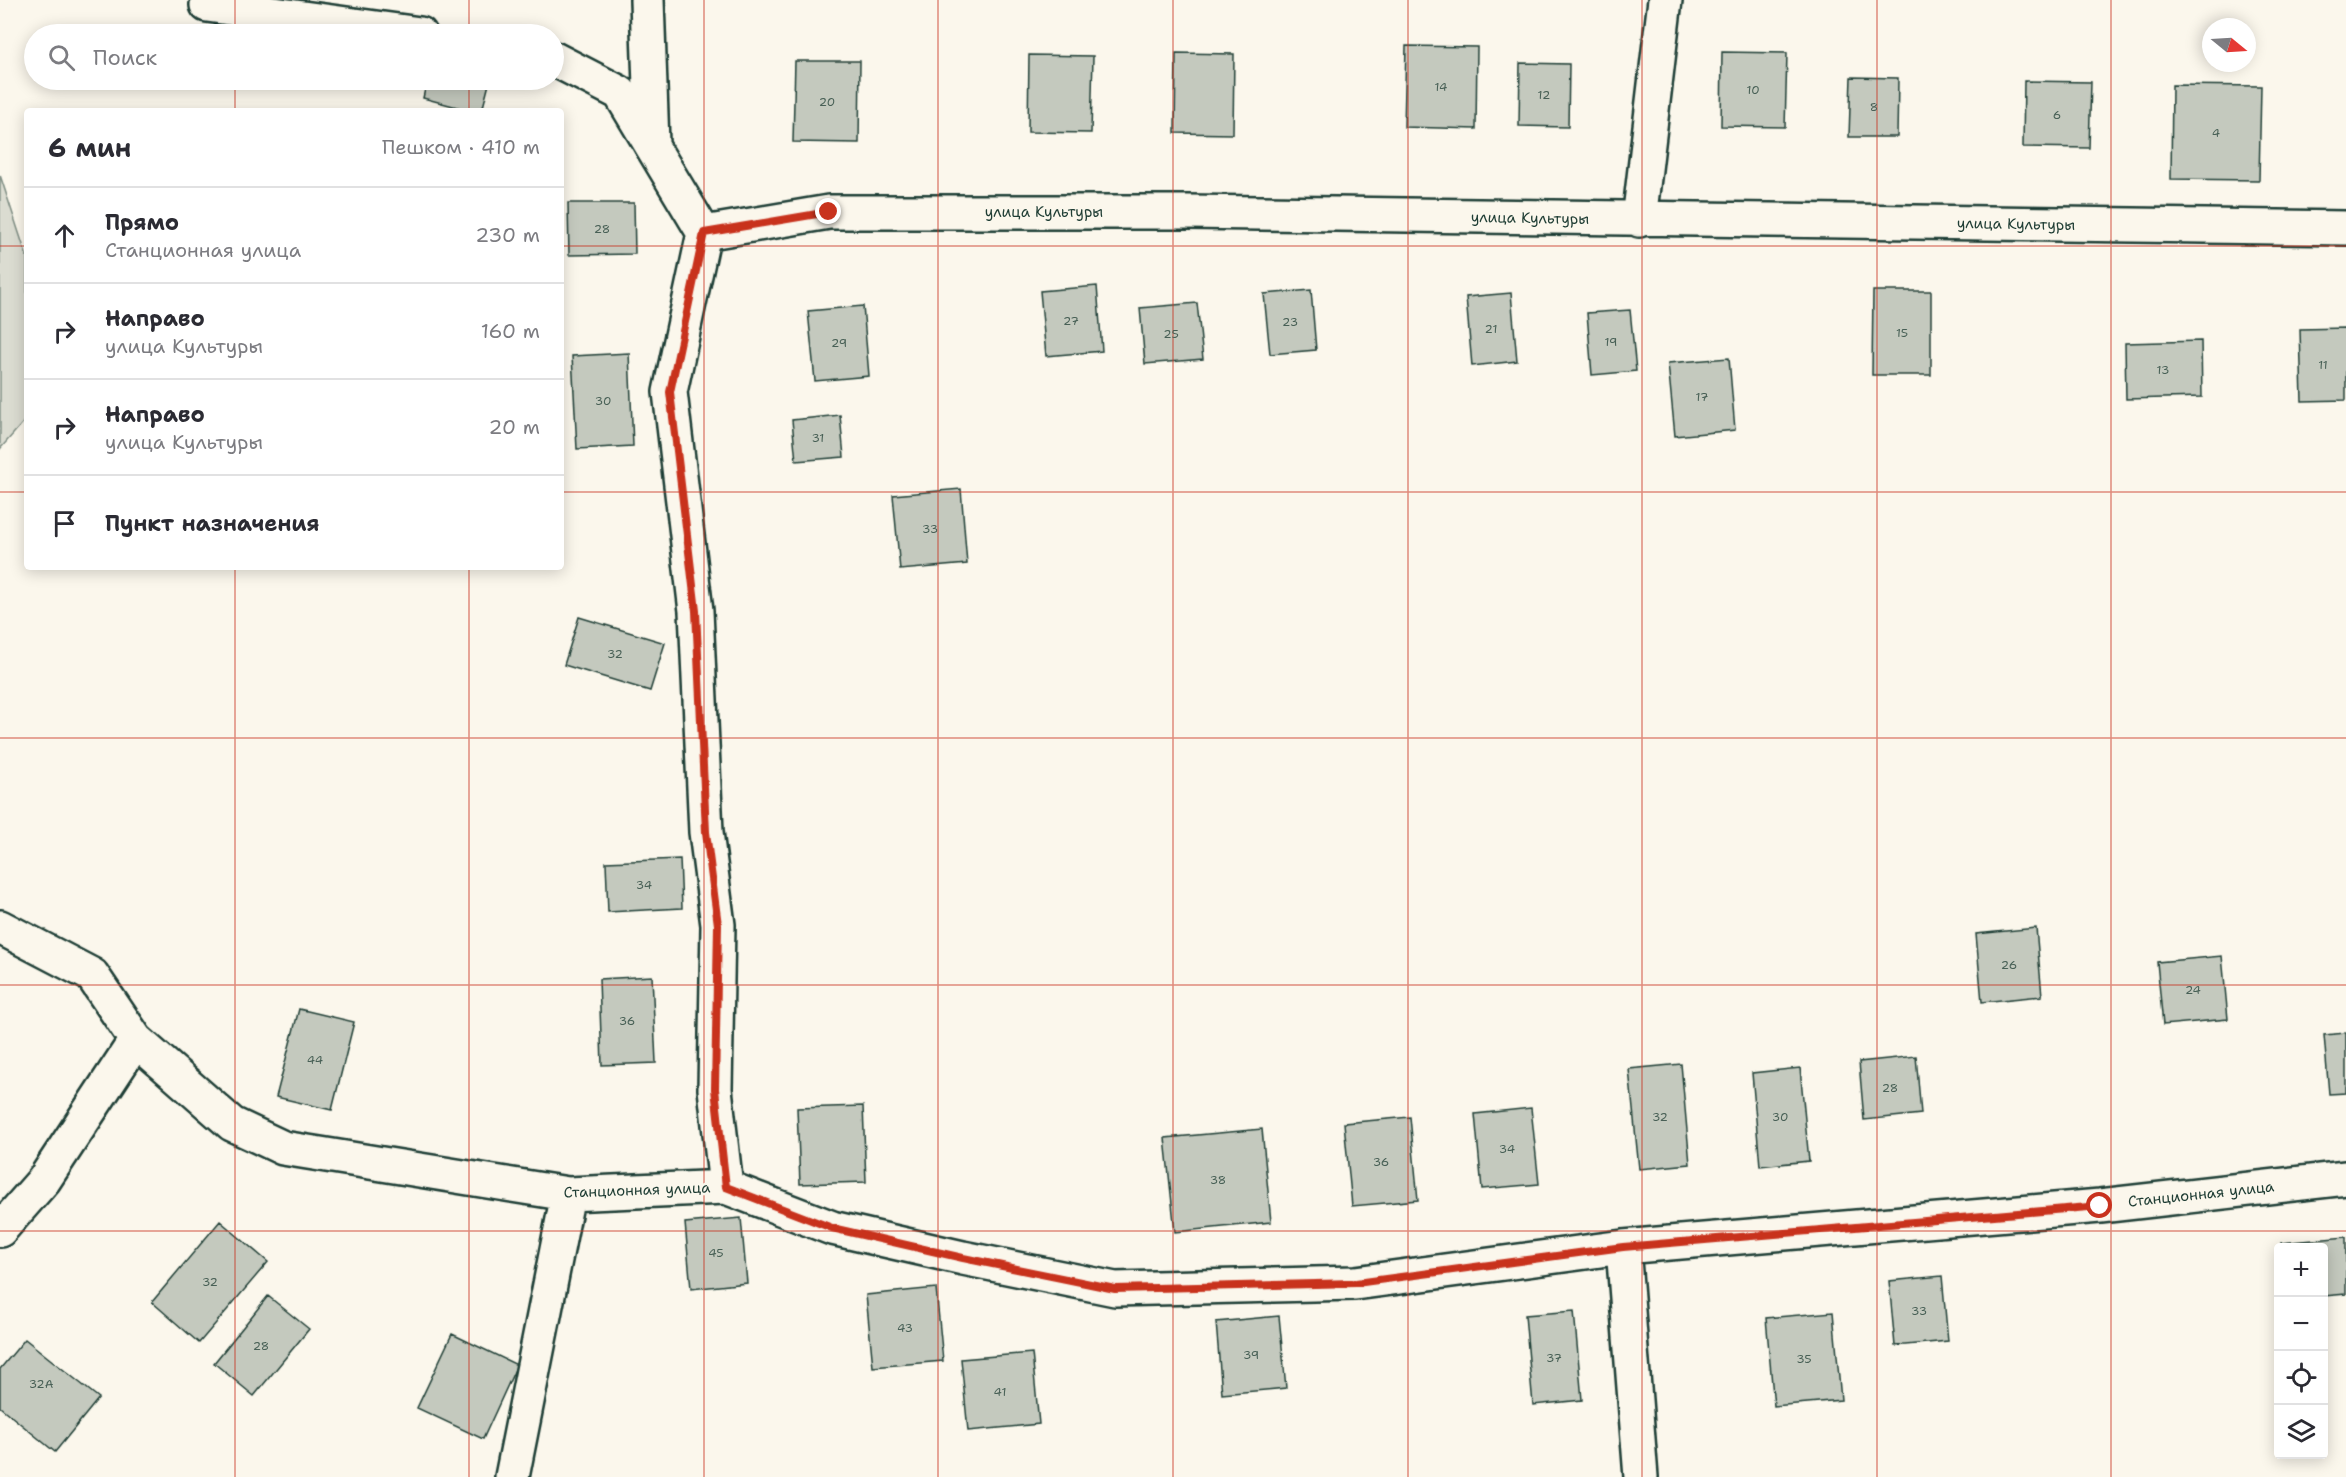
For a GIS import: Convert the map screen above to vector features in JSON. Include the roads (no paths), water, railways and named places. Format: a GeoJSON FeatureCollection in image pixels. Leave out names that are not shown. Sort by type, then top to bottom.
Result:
{"type":"FeatureCollection","features":[{"type":"Feature","properties":{"kind":"street"},"geometry":{"type":"LineString","coordinates":[[647,0],[652,146]]}},
{"type":"Feature","properties":{"kind":"street"},"geometry":{"type":"LineString","coordinates":[[1639,220],[1665,0]]}},
{"type":"Feature","properties":{"kind":"street"},"geometry":{"type":"LineString","coordinates":[[207,5],[347,24]]}},
{"type":"Feature","properties":{"kind":"street"},"geometry":{"type":"LineString","coordinates":[[564,64],[620,93],[704,233],[670,392],[696,611],[706,832],[718,925],[715,1089],[726,1187]]}},
{"type":"Feature","properties":{"kind":"street","name":"улица Культуры"},"geometry":{"type":"LineString","coordinates":[[704,233],[829,212],[1187,212],[2346,228]]}},
{"type":"Feature","properties":{"kind":"street","name":"Станционная улица"},"geometry":{"type":"LineString","coordinates":[[0,927],[92,975],[136,1040],[232,1124],[283,1148],[568,1194],[726,1187],[832,1228],[1115,1289],[1356,1283],[1623,1247],[2100,1206],[2346,1178]]}},
{"type":"Feature","properties":{"kind":"street"},"geometry":{"type":"LineString","coordinates":[[0,1230],[44,1180],[136,1040]]}},
{"type":"Feature","properties":{"kind":"street"},"geometry":{"type":"LineString","coordinates":[[512,1477],[568,1194]]}},
{"type":"Feature","properties":{"kind":"street"},"geometry":{"type":"LineString","coordinates":[[1623,1247],[1641,1477]]}}]}
